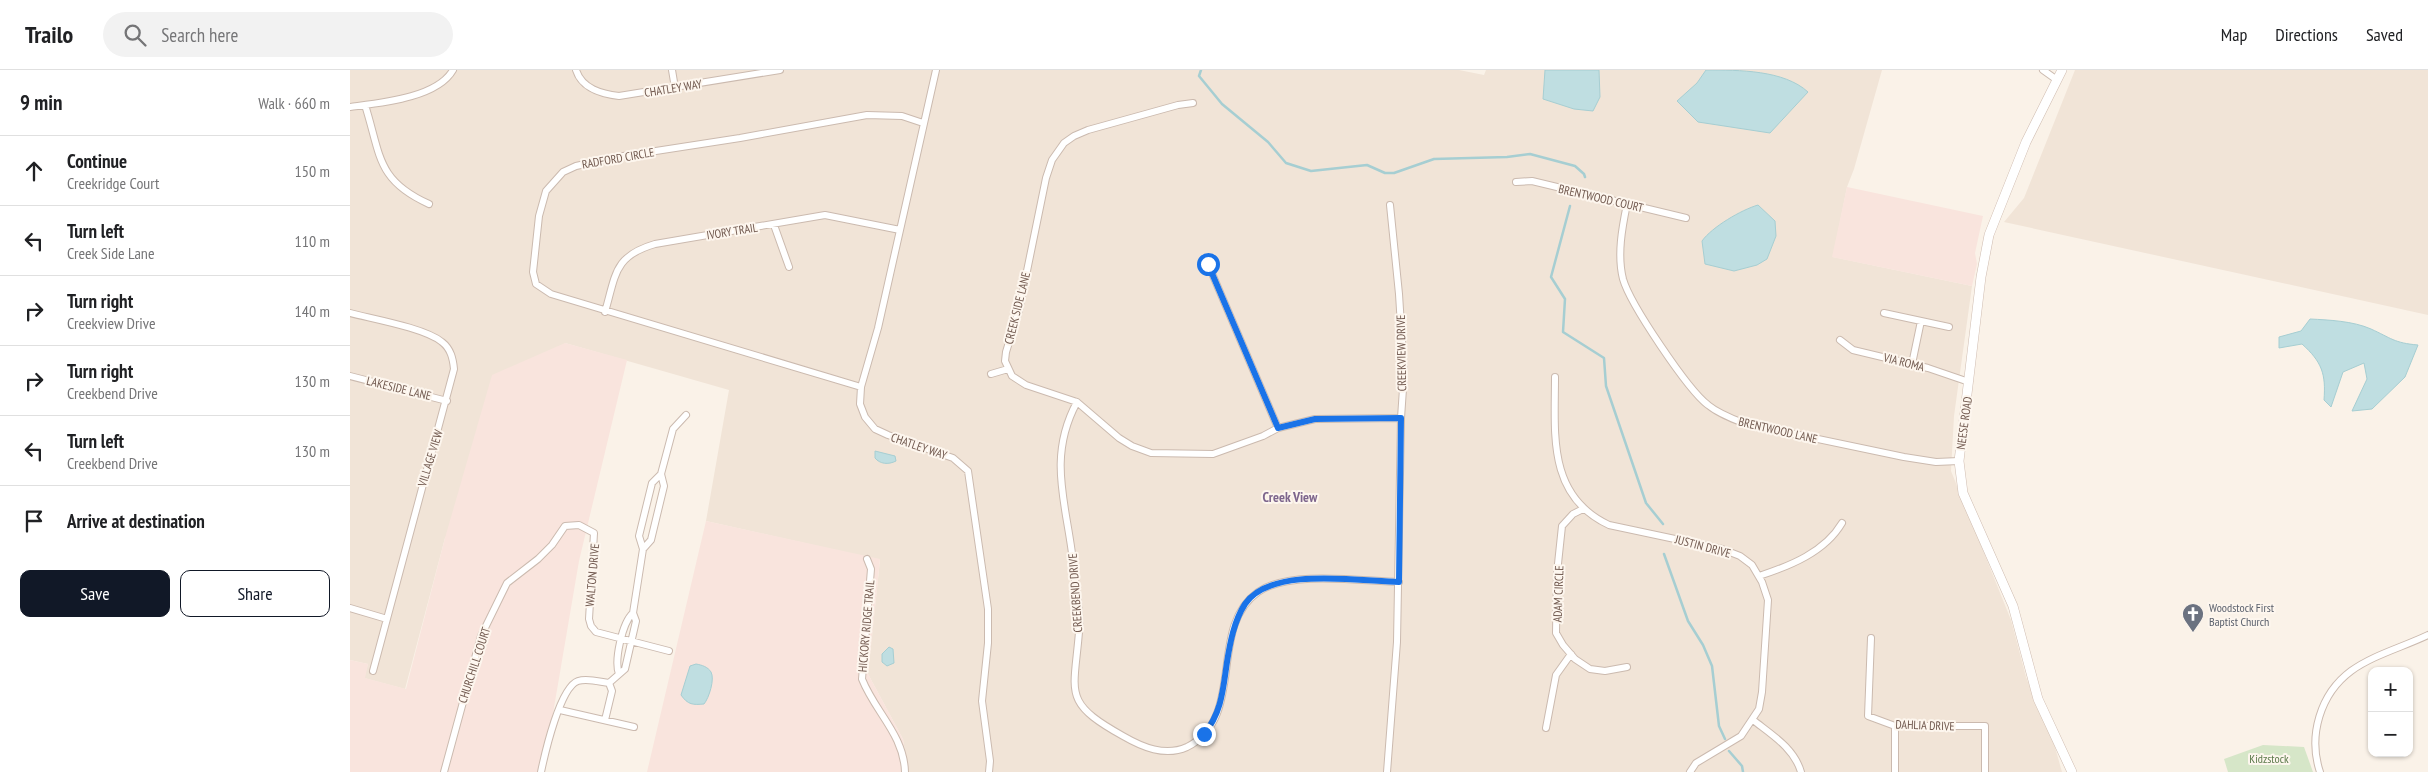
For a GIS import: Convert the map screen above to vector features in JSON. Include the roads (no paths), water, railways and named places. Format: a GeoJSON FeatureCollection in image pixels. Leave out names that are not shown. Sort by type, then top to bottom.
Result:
{"type":"FeatureCollection","features":[{"type":"Feature","properties":{"kind":"street"},"geometry":{"type":"LineString","coordinates":[[350,108],[427,92],[445,81],[453,70]]}},
{"type":"Feature","properties":{"kind":"street","name":"CHATLEY WAY"},"geometry":{"type":"LineString","coordinates":[[576,70],[587,85],[600,94],[619,96],[780,70]]}},
{"type":"Feature","properties":{"kind":"street"},"geometry":{"type":"LineString","coordinates":[[672,70],[675,88]]}},
{"type":"Feature","properties":{"kind":"street","name":"CHATLEY WAY"},"geometry":{"type":"LineString","coordinates":[[936,70],[878,328],[861,388],[862,411],[875,429],[888,436],[953,458],[968,471],[988,609],[988,643],[982,702],[990,761],[989,772]]}},
{"type":"Feature","properties":{"kind":"street"},"geometry":{"type":"LineString","coordinates":[[2043,70],[2057,80]]}},
{"type":"Feature","properties":{"kind":"street","name":"NEESE ROAD"},"geometry":{"type":"LineString","coordinates":[[2062,70],[2026,142],[1989,235],[1981,277],[1959,461],[1963,493],[2013,606],[2033,684],[2072,772]]}},
{"type":"Feature","properties":{"kind":"street","name":"CREEK SIDE LANE"},"geometry":{"type":"LineString","coordinates":[[1008,369],[1005,361],[1006,352],[1019,310],[1046,178],[1057,150],[1074,136],[1088,130],[1178,105],[1193,103]]}},
{"type":"Feature","properties":{"kind":"street"},"geometry":{"type":"LineString","coordinates":[[365,105],[379,160],[398,187],[429,204]]}},
{"type":"Feature","properties":{"kind":"street","name":"RADFORD CIRCLE"},"geometry":{"type":"LineString","coordinates":[[861,388],[605,312],[551,294],[536,284],[533,272],[544,199],[546,191],[563,172],[576,166],[617,157],[740,138],[867,115],[902,116],[924,123]]}},
{"type":"Feature","properties":{"kind":"street","name":"BRENTWOOD COURT"},"geometry":{"type":"LineString","coordinates":[[1516,182],[1532,181],[1686,218]]}},
{"type":"Feature","properties":{"kind":"street","name":"BRENTWOOD LANE"},"geometry":{"type":"LineString","coordinates":[[1627,204],[1621,235],[1621,261],[1624,280],[1652,332],[1692,388],[1708,405],[1728,417],[1746,424],[1904,457],[1936,462],[1959,461]]}},
{"type":"Feature","properties":{"kind":"street","name":"CREEKVIEW DRIVE"},"geometry":{"type":"LineString","coordinates":[[1386,772],[1396,650],[1399,582],[1401,418],[1404,354],[1390,205]]}},
{"type":"Feature","properties":{"kind":"street","name":"IVORY TRAIL"},"geometry":{"type":"LineString","coordinates":[[605,312],[617,270],[626,257],[638,249],[708,234],[774,225],[825,215],[900,230]]}},
{"type":"Feature","properties":{"kind":"street"},"geometry":{"type":"LineString","coordinates":[[774,225],[789,267]]}},
{"type":"Feature","properties":{"kind":"street"},"geometry":{"type":"LineString","coordinates":[[1208,264],[1278,428]]}},
{"type":"Feature","properties":{"kind":"street","name":"VILLAGE VIEW"},"geometry":{"type":"LineString","coordinates":[[350,313],[422,333],[442,341],[453,357],[454,369],[447,401],[428,461],[373,671]]}},
{"type":"Feature","properties":{"kind":"street"},"geometry":{"type":"LineString","coordinates":[[1884,313],[1949,327]]}},
{"type":"Feature","properties":{"kind":"street"},"geometry":{"type":"LineString","coordinates":[[1912,364],[1921,321]]}},
{"type":"Feature","properties":{"kind":"street","name":"VIA ROMA"},"geometry":{"type":"LineString","coordinates":[[1840,340],[1853,350],[1912,364],[1969,382]]}},
{"type":"Feature","properties":{"kind":"street"},"geometry":{"type":"LineString","coordinates":[[991,374],[1008,369],[1012,376],[1026,385],[1077,402],[1119,438],[1132,446],[1151,453],[1213,454],[1263,436],[1278,428],[1315,419],[1401,418]]}},
{"type":"Feature","properties":{"kind":"street","name":"LAKESIDE LANE"},"geometry":{"type":"LineString","coordinates":[[350,376],[447,401]]}},
{"type":"Feature","properties":{"kind":"street","name":"JUSTIN DRIVE"},"geometry":{"type":"LineString","coordinates":[[1555,377],[1556,453],[1571,494],[1583,509],[1593,518],[1609,525],[1713,547],[1740,556],[1752,565],[1759,576],[1768,600],[1762,692],[1759,709],[1741,736],[1696,763],[1690,772]]}},
{"type":"Feature","properties":{"kind":"street","name":"CREEKBEND DRIVE"},"geometry":{"type":"LineString","coordinates":[[1077,402],[1065,430],[1059,461],[1073,556],[1079,621],[1073,684],[1076,696],[1087,713],[1140,746],[1165,752],[1180,750],[1204,734],[1215,720],[1236,623],[1251,598],[1268,586],[1304,579],[1399,582]]}},
{"type":"Feature","properties":{"kind":"street"},"geometry":{"type":"LineString","coordinates":[[643,549],[651,540],[664,486],[661,474],[673,429],[686,415]]}},
{"type":"Feature","properties":{"kind":"street"},"geometry":{"type":"LineString","coordinates":[[609,684],[625,669],[632,641],[636,621],[633,613],[643,549],[638,536],[652,483],[661,474]]}},
{"type":"Feature","properties":{"kind":"street","name":"ADAM CIRCLE"},"geometry":{"type":"LineString","coordinates":[[1583,509],[1573,514],[1562,526],[1557,573],[1556,633],[1571,654],[1590,669],[1605,671],[1626,667]]}},
{"type":"Feature","properties":{"kind":"street"},"geometry":{"type":"LineString","coordinates":[[1759,576],[1777,570],[1823,547],[1835,534],[1842,522]]}},
{"type":"Feature","properties":{"kind":"street","name":"WALTON DRIVE"},"geometry":{"type":"LineString","coordinates":[[565,526],[579,525],[594,533],[589,619],[591,626],[596,632],[669,651]]}},
{"type":"Feature","properties":{"kind":"street","name":"CHURCHILL COURT"},"geometry":{"type":"LineString","coordinates":[[444,772],[481,636],[507,583],[538,559],[565,526]]}},
{"type":"Feature","properties":{"kind":"street","name":"HICKORY RIDGE TRAIL"},"geometry":{"type":"LineString","coordinates":[[867,559],[871,569],[862,680],[867,692],[901,745],[905,772]]}},
{"type":"Feature","properties":{"kind":"street"},"geometry":{"type":"LineString","coordinates":[[350,608],[387,619]]}},
{"type":"Feature","properties":{"kind":"street"},"geometry":{"type":"LineString","coordinates":[[618,674],[615,665],[627,618],[633,613]]}},
{"type":"Feature","properties":{"kind":"street"},"geometry":{"type":"LineString","coordinates":[[2320,772],[2315,750],[2317,726],[2324,704],[2337,684],[2359,666],[2428,636]]}},
{"type":"Feature","properties":{"kind":"street","name":"DAHLIA DRIVE"},"geometry":{"type":"LineString","coordinates":[[1871,638],[1868,716],[1895,726],[1985,726],[1985,772]]}},
{"type":"Feature","properties":{"kind":"street"},"geometry":{"type":"LineString","coordinates":[[1546,728],[1556,675],[1571,654]]}},
{"type":"Feature","properties":{"kind":"street"},"geometry":{"type":"LineString","coordinates":[[541,772],[550,733],[565,695],[571,686],[578,681],[589,680],[609,684]]}},
{"type":"Feature","properties":{"kind":"street"},"geometry":{"type":"LineString","coordinates":[[605,720],[612,691],[609,684]]}},
{"type":"Feature","properties":{"kind":"street"},"geometry":{"type":"LineString","coordinates":[[560,710],[634,727]]}},
{"type":"Feature","properties":{"kind":"street"},"geometry":{"type":"LineString","coordinates":[[1753,720],[1787,747],[1799,764],[1801,772]]}},
{"type":"Feature","properties":{"kind":"street"},"geometry":{"type":"LineString","coordinates":[[1895,726],[1896,772]]}},
{"type":"Feature","properties":{"kind":"water"},"geometry":{"type":"Polygon","coordinates":[[[1545,70],[1599,70],[1600,97],[1593,111],[1574,109],[1543,99],[1545,70]]]}},
{"type":"Feature","properties":{"kind":"water"},"geometry":{"type":"Polygon","coordinates":[[[1706,70],[1746,71],[1774,75],[1787,79],[1808,92],[1770,133],[1698,122],[1677,101],[1697,83],[1706,70]]]}},
{"type":"Feature","properties":{"kind":"water"},"geometry":{"type":"Polygon","coordinates":[[[1758,205],[1775,221],[1776,236],[1767,259],[1757,265],[1734,271],[1705,264],[1702,241],[1727,220],[1758,205]]]}},
{"type":"Feature","properties":{"kind":"water"},"geometry":{"type":"Polygon","coordinates":[[[2310,319],[2357,324],[2398,341],[2418,345],[2405,377],[2372,409],[2352,411],[2367,379],[2364,363],[2343,372],[2331,407],[2324,400],[2324,383],[2321,369],[2309,351],[2302,344],[2279,348],[2279,337],[2301,331],[2310,319]]]}},
{"type":"Feature","properties":{"kind":"water"},"geometry":{"type":"Polygon","coordinates":[[[875,451],[895,456],[896,461],[879,462],[875,458],[875,451]]]}},
{"type":"Feature","properties":{"kind":"water"},"geometry":{"type":"Polygon","coordinates":[[[889,647],[893,649],[894,663],[887,666],[882,662],[882,654],[889,647]]]}},
{"type":"Feature","properties":{"kind":"water"},"geometry":{"type":"Polygon","coordinates":[[[696,664],[710,670],[712,675],[711,688],[704,704],[691,704],[681,695],[690,666],[696,664]]]}},
{"type":"Feature","properties":{"kind":"waterway"},"geometry":{"type":"LineString","coordinates":[[1201,70],[1199,76],[1222,104],[1268,142],[1286,163],[1311,171],[1367,165],[1385,173],[1394,173],[1434,159],[1507,157],[1530,154],[1575,166],[1585,177]]}},
{"type":"Feature","properties":{"kind":"waterway"},"geometry":{"type":"LineString","coordinates":[[1570,206],[1551,277],[1565,299],[1563,332],[1604,358],[1606,386],[1646,503],[1663,524]]}},
{"type":"Feature","properties":{"kind":"waterway"},"geometry":{"type":"LineString","coordinates":[[1664,554],[1688,621],[1703,645],[1712,666],[1719,726],[1725,739]]}},
{"type":"Feature","properties":{"kind":"waterway"},"geometry":{"type":"LineString","coordinates":[[1729,751],[1742,766],[1743,772]]}},
{"type":"Feature","properties":{"kind":"place","name":"Woodstock First Baptist Church"},"geometry":{"type":"Point","coordinates":[2193,633]}},
{"type":"Feature","properties":{"kind":"district","name":"Creek View"},"geometry":{"type":"Point","coordinates":[1290,497]}},
{"type":"Feature","properties":{"kind":"park label","name":"Kidzstock"},"geometry":{"type":"Point","coordinates":[2269,758]}}]}
